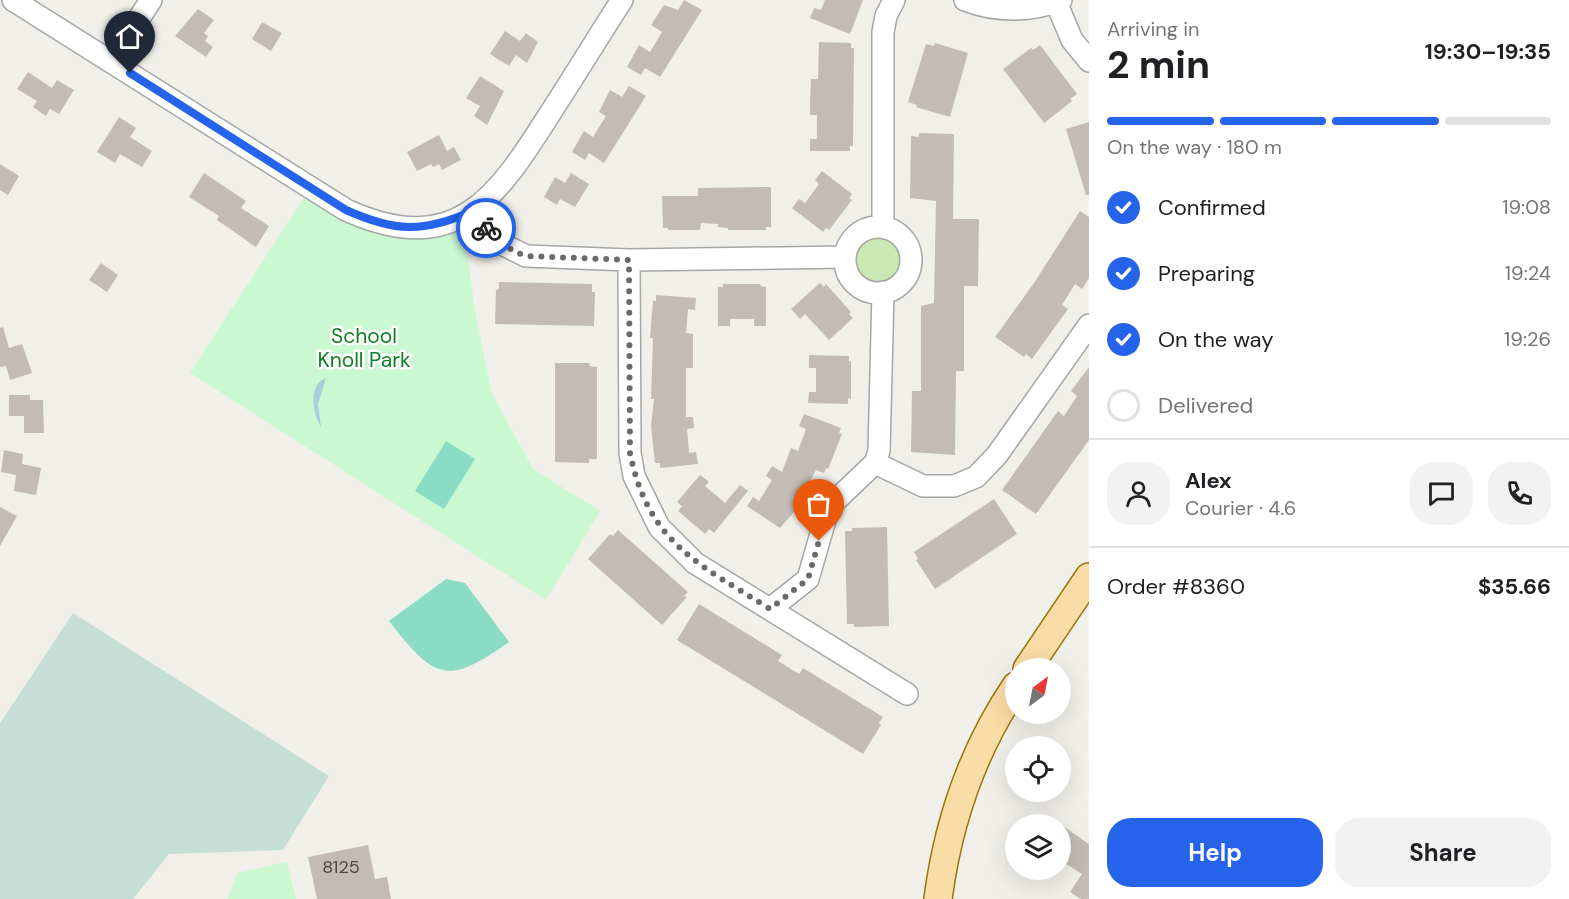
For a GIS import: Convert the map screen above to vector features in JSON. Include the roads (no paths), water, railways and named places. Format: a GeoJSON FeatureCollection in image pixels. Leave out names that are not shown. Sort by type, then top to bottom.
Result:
{"type":"FeatureCollection","features":[{"type":"Feature","properties":{"kind":"main road"},"geometry":{"type":"LineString","coordinates":[[1035,658],[1089,577]]}},
{"type":"Feature","properties":{"kind":"main road"},"geometry":{"type":"LineString","coordinates":[[1037,658],[1089,591]]}},
{"type":"Feature","properties":{"kind":"main road"},"geometry":{"type":"LineString","coordinates":[[938,899],[943,856],[969,771],[1005,704]]}},
{"type":"Feature","properties":{"kind":"street"},"geometry":{"type":"LineString","coordinates":[[14,0],[346,210],[402,229],[428,227],[473,211],[508,179],[622,0]]}},
{"type":"Feature","properties":{"kind":"street"},"geometry":{"type":"LineString","coordinates":[[111,61],[151,0]]}},
{"type":"Feature","properties":{"kind":"street"},"geometry":{"type":"LineString","coordinates":[[883,227],[882,32],[886,16],[894,0]]}},
{"type":"Feature","properties":{"kind":"street"},"geometry":{"type":"LineString","coordinates":[[965,0],[980,6],[1003,9],[1045,6],[1058,1],[1072,40],[1089,61]]}},
{"type":"Feature","properties":{"kind":"street"},"geometry":{"type":"LineString","coordinates":[[473,211],[500,243],[526,256],[629,260],[845,257]]}},
{"type":"Feature","properties":{"kind":"street"},"geometry":{"type":"LineString","coordinates":[[883,227],[902,237],[912,257],[906,278],[898,286],[883,292],[867,291],[858,286],[846,268],[845,257],[853,237],[862,230],[883,227]]}},
{"type":"Feature","properties":{"kind":"street"},"geometry":{"type":"LineString","coordinates":[[629,260],[628,429],[634,476],[659,527],[695,563],[907,694]]}},
{"type":"Feature","properties":{"kind":"street"},"geometry":{"type":"LineString","coordinates":[[770,609],[808,579],[822,526],[834,501],[875,463],[879,451],[883,292]]}},
{"type":"Feature","properties":{"kind":"street"},"geometry":{"type":"LineString","coordinates":[[875,463],[923,486],[954,486],[976,477],[997,454],[1089,325]]}},
{"type":"Feature","properties":{"kind":"park label","name":"School Knoll Park"},"geometry":{"type":"Point","coordinates":[364,348]}}]}
